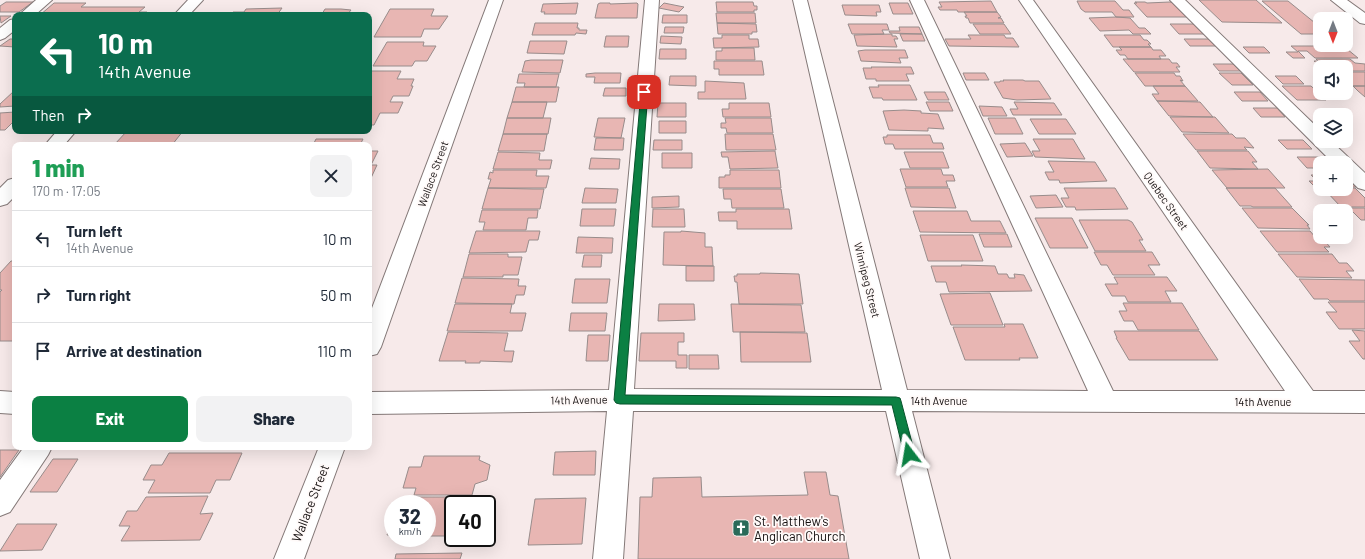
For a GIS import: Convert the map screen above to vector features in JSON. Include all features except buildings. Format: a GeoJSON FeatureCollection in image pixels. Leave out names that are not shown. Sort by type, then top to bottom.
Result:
{"type":"FeatureCollection","features":[{"type":"Feature","properties":{"kind":"street"},"geometry":{"type":"LineString","coordinates":[[30,12],[45,0]]}},
{"type":"Feature","properties":{"kind":"street"},"geometry":{"type":"LineString","coordinates":[[184,12],[196,0]]}},
{"type":"Feature","properties":{"kind":"street","name":"Wallace Street"},"geometry":{"type":"LineString","coordinates":[[372,339],[496,0]]}},
{"type":"Feature","properties":{"kind":"street"},"geometry":{"type":"LineString","coordinates":[[608,559],[652,0]]}},
{"type":"Feature","properties":{"kind":"street","name":"Winnipeg Street"},"geometry":{"type":"LineString","coordinates":[[800,0],[935,559]]}},
{"type":"Feature","properties":{"kind":"street"},"geometry":{"type":"LineString","coordinates":[[917,0],[1105,401]]}},
{"type":"Feature","properties":{"kind":"street","name":"Quebec Street"},"geometry":{"type":"LineString","coordinates":[[1026,0],[1306,402]]}},
{"type":"Feature","properties":{"kind":"street"},"geometry":{"type":"LineString","coordinates":[[1177,0],[1313,132]]}},
{"type":"Feature","properties":{"kind":"street"},"geometry":{"type":"LineString","coordinates":[[1338,0],[1365,20]]}},
{"type":"Feature","properties":{"kind":"street"},"geometry":{"type":"LineString","coordinates":[[0,35],[12,25]]}},
{"type":"Feature","properties":{"kind":"street"},"geometry":{"type":"LineString","coordinates":[[57,142],[64,134]]}},
{"type":"Feature","properties":{"kind":"street"},"geometry":{"type":"LineString","coordinates":[[1329,148],[1337,156]]}},
{"type":"Feature","properties":{"kind":"street"},"geometry":{"type":"LineString","coordinates":[[1353,172],[1365,184]]}},
{"type":"Feature","properties":{"kind":"street"},"geometry":{"type":"LineString","coordinates":[[0,200],[12,187]]}},
{"type":"Feature","properties":{"kind":"street","name":"14th Avenue"},"geometry":{"type":"LineString","coordinates":[[372,403],[620,400],[1365,402]]}},
{"type":"Feature","properties":{"kind":"street"},"geometry":{"type":"LineString","coordinates":[[0,402],[12,402]]}},
{"type":"Feature","properties":{"kind":"street"},"geometry":{"type":"LineString","coordinates":[[0,503],[37,450]]}},
{"type":"Feature","properties":{"kind":"street","name":"Wallace Street"},"geometry":{"type":"LineString","coordinates":[[289,559],[331,450]]}},
{"type":"Feature","properties":{"kind":"place","name":"St. Matthew's Anglican Church"},"geometry":{"type":"Point","coordinates":[741,528]}},
{"type":"Feature","properties":{"kind":"route"},"geometry":{"type":"LineString","coordinates":[[644,92],[620,400],[896,401],[909,454]]}}]}
